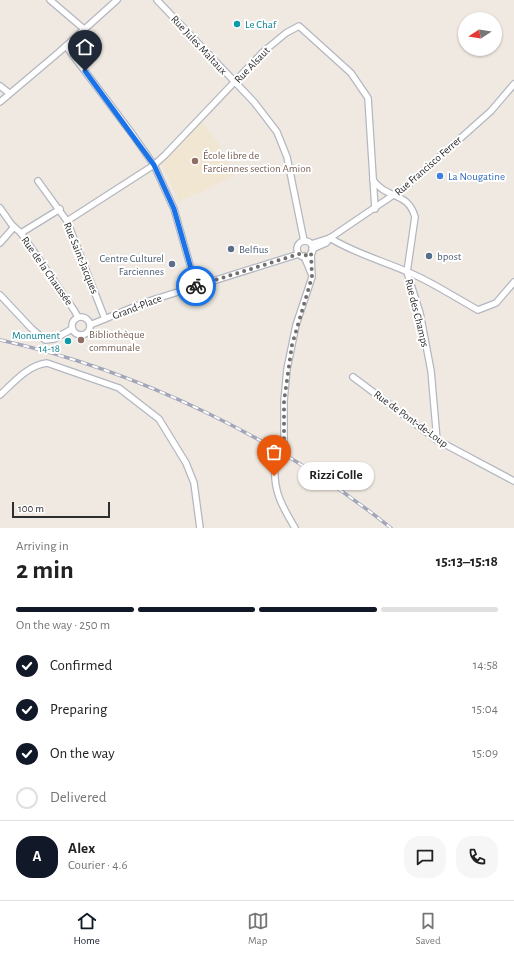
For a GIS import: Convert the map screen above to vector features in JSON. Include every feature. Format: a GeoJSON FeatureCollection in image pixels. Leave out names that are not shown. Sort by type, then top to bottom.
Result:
{"type":"FeatureCollection","features":[{"type":"Feature","properties":{"kind":"street"},"geometry":{"type":"LineString","coordinates":[[50,0],[84,29]]}},
{"type":"Feature","properties":{"kind":"street"},"geometry":{"type":"LineString","coordinates":[[0,102],[117,0]]}},
{"type":"Feature","properties":{"kind":"street","name":"Rue Jules Maltaux"},"geometry":{"type":"LineString","coordinates":[[157,0],[254,102],[277,132],[287,157],[304,241]]}},
{"type":"Feature","properties":{"kind":"street","name":"Rue Alsaut"},"geometry":{"type":"LineString","coordinates":[[67,221],[154,165],[236,83],[263,52],[299,26],[351,73],[368,98],[375,209]]}},
{"type":"Feature","properties":{"kind":"street"},"geometry":{"type":"LineString","coordinates":[[66,46],[154,165],[174,209],[196,286]]}},
{"type":"Feature","properties":{"kind":"street","name":"Rue Francisco Ferrer"},"geometry":{"type":"LineString","coordinates":[[302,255],[375,209],[414,180],[491,111],[514,84]]}},
{"type":"Feature","properties":{"kind":"street"},"geometry":{"type":"LineString","coordinates":[[0,86],[9,93]]}},
{"type":"Feature","properties":{"kind":"street"},"geometry":{"type":"LineString","coordinates":[[373,180],[379,189],[395,195]]}},
{"type":"Feature","properties":{"kind":"street","name":"Rue Saint-Jacques"},"geometry":{"type":"LineString","coordinates":[[38,181],[60,209],[67,221],[105,319]]}},
{"type":"Feature","properties":{"kind":"street","name":"Rue des Champs"},"geometry":{"type":"LineString","coordinates":[[395,195],[407,202],[413,209],[415,218],[407,272],[420,313],[431,371],[437,440]]}},
{"type":"Feature","properties":{"kind":"street","name":"Rue de la Chaussée"},"geometry":{"type":"LineString","coordinates":[[0,208],[14,227],[21,233],[78,317]]}},
{"type":"Feature","properties":{"kind":"street"},"geometry":{"type":"LineString","coordinates":[[21,233],[60,209]]}},
{"type":"Feature","properties":{"kind":"street"},"geometry":{"type":"LineString","coordinates":[[0,243],[14,227]]}},
{"type":"Feature","properties":{"kind":"street"},"geometry":{"type":"LineString","coordinates":[[330,238],[340,244],[407,272],[478,310],[496,303],[514,282]]}},
{"type":"Feature","properties":{"kind":"street"},"geometry":{"type":"LineString","coordinates":[[295,528],[282,505],[276,490],[275,465],[284,443],[284,401],[292,345],[312,277],[311,249],[304,241],[298,245],[297,250],[302,255],[312,277]]}},
{"type":"Feature","properties":{"kind":"street","name":"Grand-Place"},"geometry":{"type":"LineString","coordinates":[[90,324],[146,302],[302,255]]}},
{"type":"Feature","properties":{"kind":"street"},"geometry":{"type":"LineString","coordinates":[[0,295],[31,328],[45,340],[54,339],[72,329]]}},
{"type":"Feature","properties":{"kind":"street"},"geometry":{"type":"LineString","coordinates":[[78,317],[86,318],[90,324],[87,332],[82,335],[76,334],[72,329],[72,322],[78,317]]}},
{"type":"Feature","properties":{"kind":"street"},"geometry":{"type":"LineString","coordinates":[[1,392],[24,373],[40,364],[47,363],[119,388],[159,419],[186,464],[194,483],[200,528]]}},
{"type":"Feature","properties":{"kind":"street","name":"Rue de Pont-de-Loup"},"geometry":{"type":"LineString","coordinates":[[353,377],[437,440],[514,481]]}},
{"type":"Feature","properties":{"kind":"shaded area","name":"École libre de Farciennes section Amion"},"geometry":{"type":"Polygon","coordinates":[[[202,121],[222,149],[233,176],[202,192],[179,201],[161,163],[202,121]]]}},
{"type":"Feature","properties":{"kind":"railway"},"geometry":{"type":"LineString","coordinates":[[0,340],[52,353],[103,370],[155,389],[206,412],[303,466],[348,496],[391,528]]}},
{"type":"Feature","properties":{"kind":"way so far"},"geometry":{"type":"LineString","coordinates":[[196,286],[288,259],[299,254],[302,256],[307,256],[311,253],[313,268],[312,277],[296,325],[292,345],[284,401],[284,443],[275,465],[274,476]]}},
{"type":"Feature","properties":{"kind":"place","name":"Le Chaf"},"geometry":{"type":"Point","coordinates":[237,24]}},
{"type":"Feature","properties":{"kind":"place","name":"École libre de Farciennes section Amion"},"geometry":{"type":"Point","coordinates":[195,161]}},
{"type":"Feature","properties":{"kind":"place","name":"La Nougatine"},"geometry":{"type":"Point","coordinates":[440,176]}},
{"type":"Feature","properties":{"kind":"place","name":"Belfius"},"geometry":{"type":"Point","coordinates":[231,249]}},
{"type":"Feature","properties":{"kind":"place","name":"bpost"},"geometry":{"type":"Point","coordinates":[429,256]}},
{"type":"Feature","properties":{"kind":"place","name":"Centre Culturel Farciennes"},"geometry":{"type":"Point","coordinates":[172,264]}},
{"type":"Feature","properties":{"kind":"place","name":"Bibliothèque communale"},"geometry":{"type":"Point","coordinates":[81,340]}},
{"type":"Feature","properties":{"kind":"place","name":"Monument 14-18"},"geometry":{"type":"Point","coordinates":[68,341]}},
{"type":"Feature","properties":{"kind":"place","name":"Rizzi Colle"},"geometry":{"type":"Point","coordinates":[274,476]}},
{"type":"Feature","properties":{"kind":"route"},"geometry":{"type":"LineString","coordinates":[[85,71],[154,165],[174,209],[196,286]]}}]}
